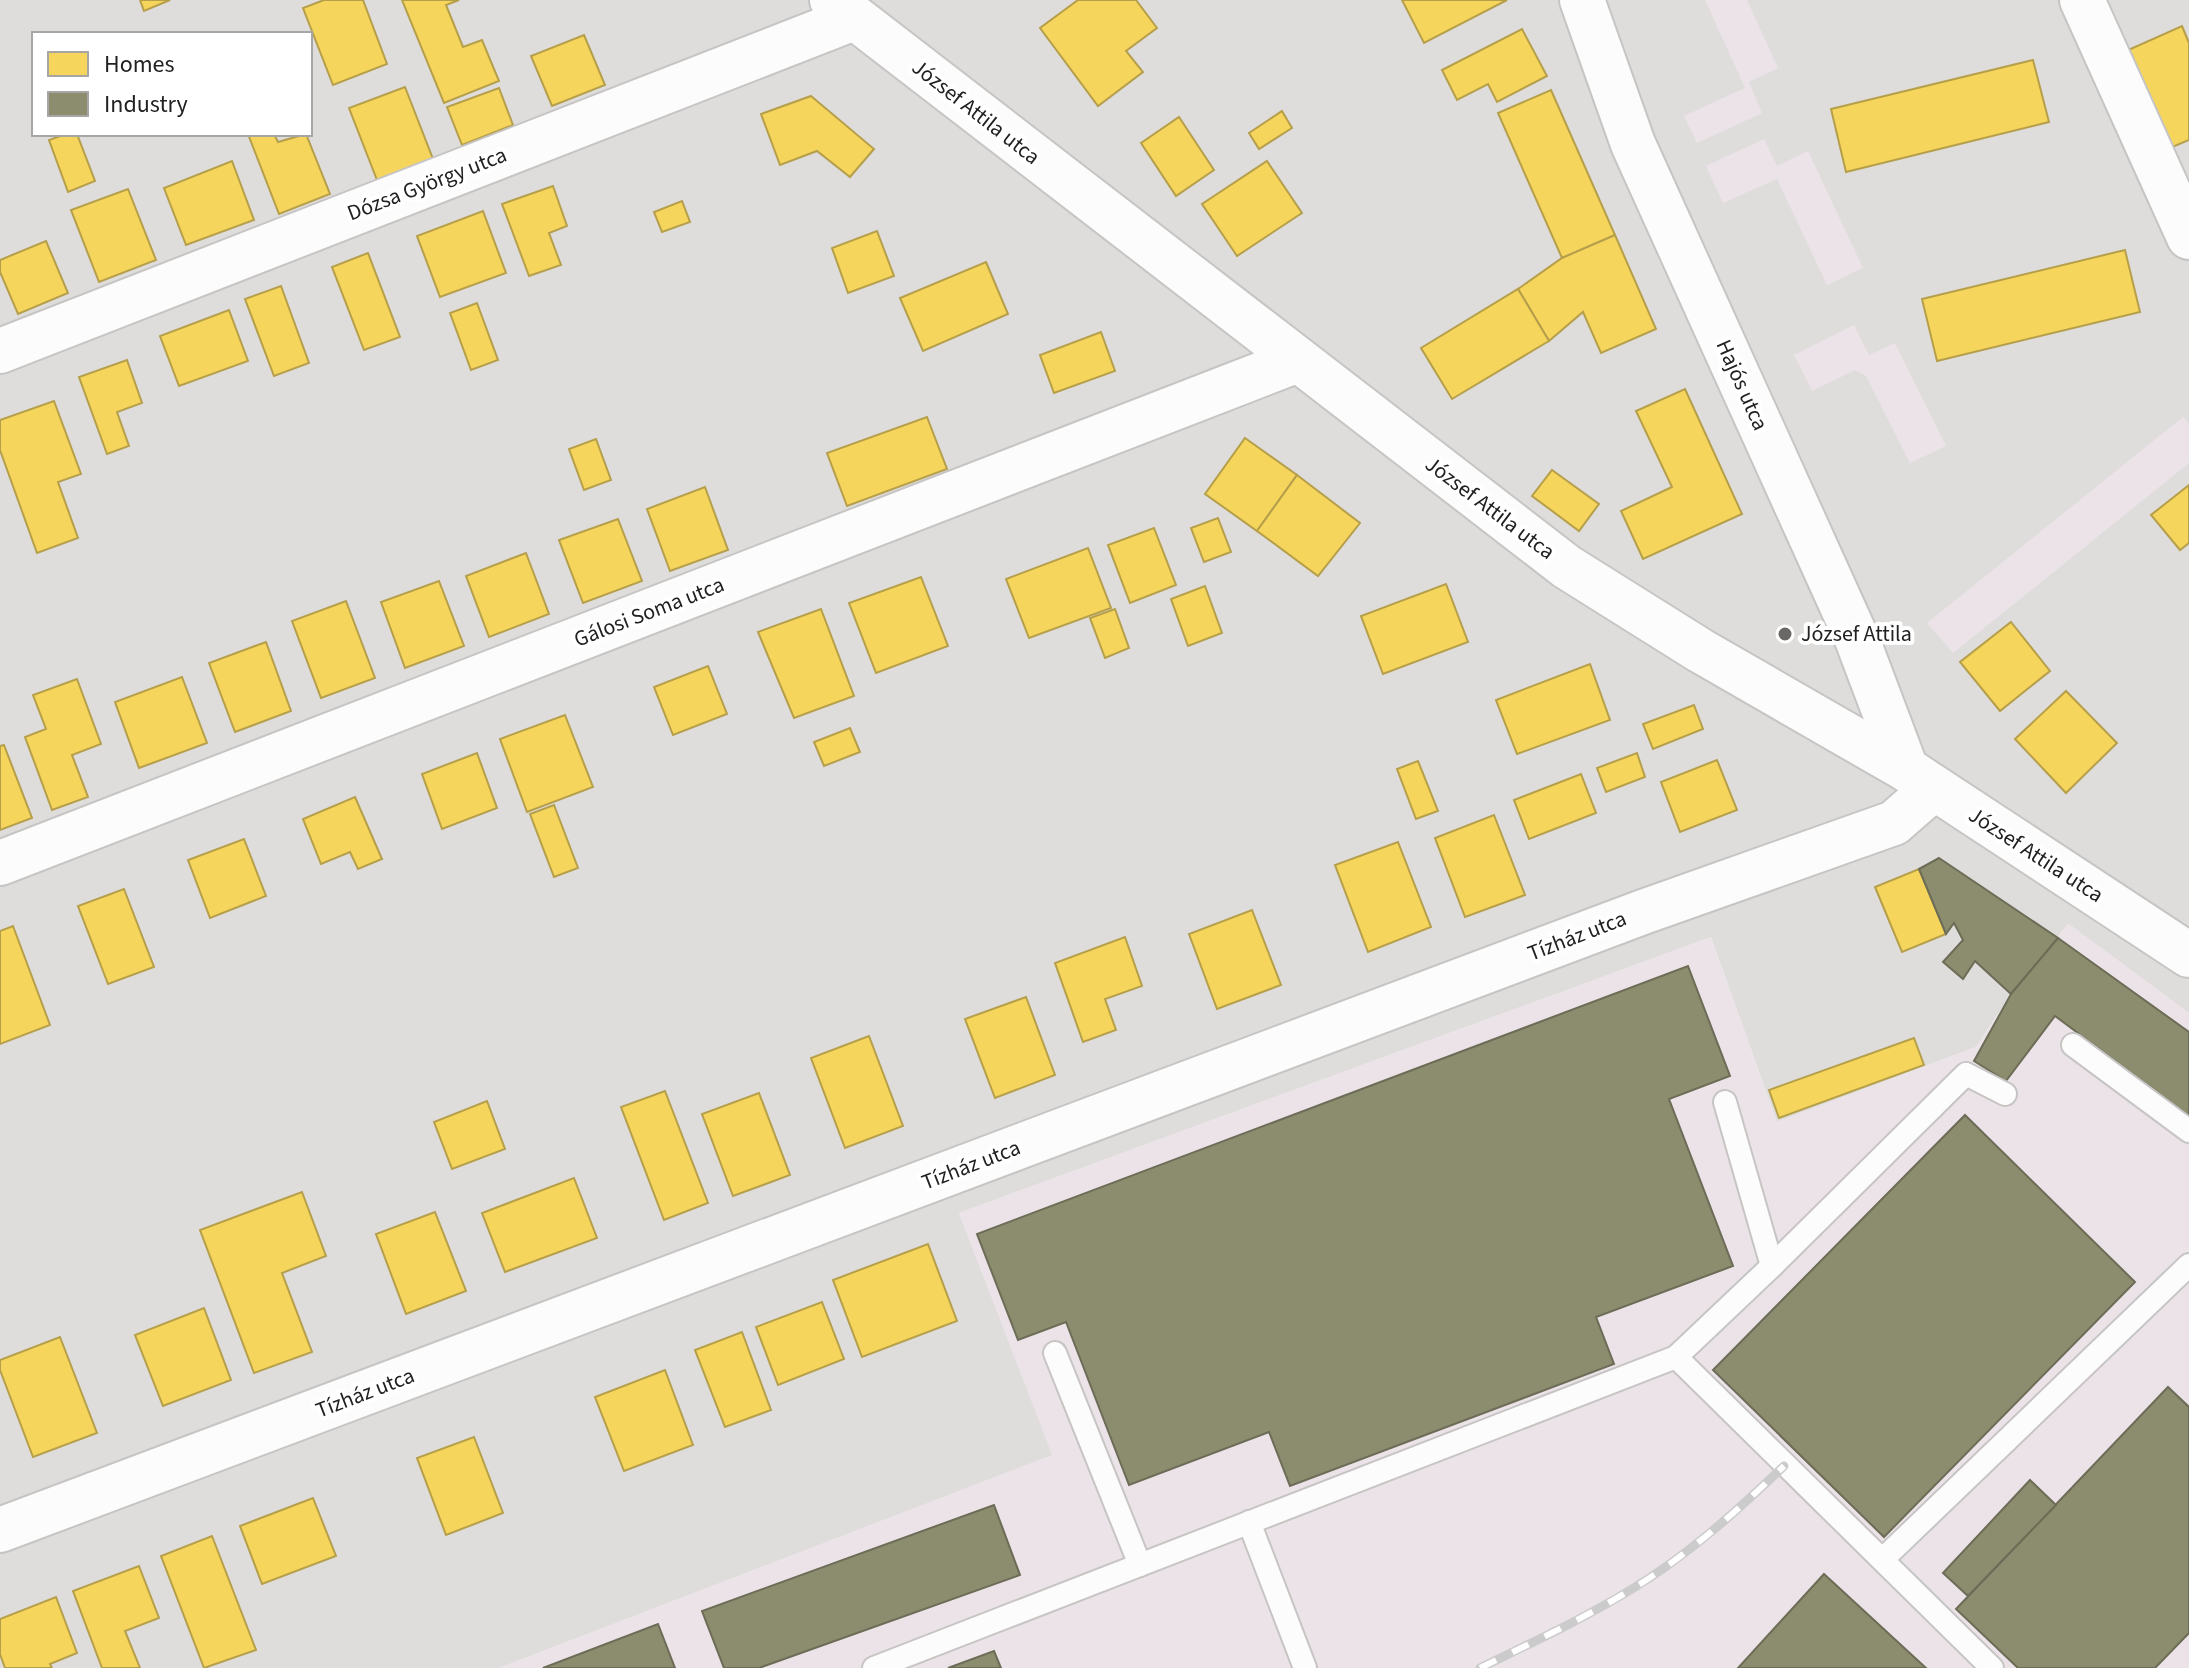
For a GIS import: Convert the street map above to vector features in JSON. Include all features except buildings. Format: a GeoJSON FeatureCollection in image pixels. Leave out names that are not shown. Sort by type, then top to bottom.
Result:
{"type":"FeatureCollection","features":[{"type":"Feature","properties":{"kind":"street","name":"Hajós utca"},"geometry":{"type":"LineString","coordinates":[[1582,0],[1633,144],[1920,778]]}},
{"type":"Feature","properties":{"kind":"street"},"geometry":{"type":"LineString","coordinates":[[2082,0],[2189,237]]}},
{"type":"Feature","properties":{"kind":"street","name":"József Attila utca"},"geometry":{"type":"LineString","coordinates":[[843,9],[1567,567],[1701,651],[1920,778],[2189,955]]}},
{"type":"Feature","properties":{"kind":"street","name":"Dózsa György utca"},"geometry":{"type":"LineString","coordinates":[[0,351],[843,9]]}},
{"type":"Feature","properties":{"kind":"street","name":"Gálosi Soma utca"},"geometry":{"type":"LineString","coordinates":[[0,863],[1298,360]]}},
{"type":"Feature","properties":{"kind":"street","name":"Tízház utca"},"geometry":{"type":"LineString","coordinates":[[0,1530],[1643,912],[1894,823],[1920,778]]}},
{"type":"Feature","properties":{"kind":"lane"},"geometry":{"type":"LineString","coordinates":[[2073,1045],[2189,1131]]}},
{"type":"Feature","properties":{"kind":"lane"},"geometry":{"type":"LineString","coordinates":[[874,1668],[1676,1357],[1966,1074],[2005,1094]]}},
{"type":"Feature","properties":{"kind":"lane"},"geometry":{"type":"LineString","coordinates":[[1725,1102],[1772,1266]]}},
{"type":"Feature","properties":{"kind":"lane"},"geometry":{"type":"LineString","coordinates":[[1883,1559],[2189,1265]]}},
{"type":"Feature","properties":{"kind":"lane"},"geometry":{"type":"LineString","coordinates":[[1055,1353],[1140,1565]]}},
{"type":"Feature","properties":{"kind":"lane"},"geometry":{"type":"LineString","coordinates":[[1676,1357],[1992,1668]]}},
{"type":"Feature","properties":{"kind":"lane"},"geometry":{"type":"LineString","coordinates":[[1249,1522],[1305,1668]]}},
{"type":"Feature","properties":{"kind":"shaded area"},"geometry":{"type":"Polygon","coordinates":[[[0,0],[2189,0],[2189,1013],[2068,924],[2011,994],[1976,1047],[1777,1122],[1711,937],[959,1213],[1053,1455],[499,1668],[0,1668],[0,0]]]}},
{"type":"Feature","properties":{"kind":"shaded area"},"geometry":{"type":"Polygon","coordinates":[[[1705,0],[1747,0],[1778,68],[1749,82],[1762,113],[1697,143],[1684,116],[1745,88],[1705,0]]]}},
{"type":"Feature","properties":{"kind":"shaded area"},"geometry":{"type":"Polygon","coordinates":[[[1764,139],[1777,166],[1808,151],[1863,268],[1827,285],[1777,179],[1723,203],[1706,166],[1764,139]]]}},
{"type":"Feature","properties":{"kind":"shaded area"},"geometry":{"type":"Polygon","coordinates":[[[1854,325],[1869,355],[1895,343],[1946,446],[1910,463],[1866,376],[1855,370],[1812,391],[1794,355],[1854,325]]]}},
{"type":"Feature","properties":{"kind":"shaded area"},"geometry":{"type":"Polygon","coordinates":[[[2183,417],[2189,424],[2189,463],[1953,653],[1927,623],[2183,417]]]}},
{"type":"Feature","properties":{"kind":"shaded area"},"geometry":{"type":"Polygon","coordinates":[[[2069,924],[2189,1013],[2189,1668],[499,1668],[1052,1455],[959,1213],[1711,937],[1777,1122],[1976,1047],[2011,994],[2069,924]]]}},
{"type":"Feature","properties":{"kind":"railway"},"geometry":{"type":"LineString","coordinates":[[1480,1668],[1595,1610],[1653,1576],[1711,1532],[1784,1466]]}},
{"type":"Feature","properties":{"kind":"place","name":"József Attila"},"geometry":{"type":"Point","coordinates":[1785,634]}}]}
